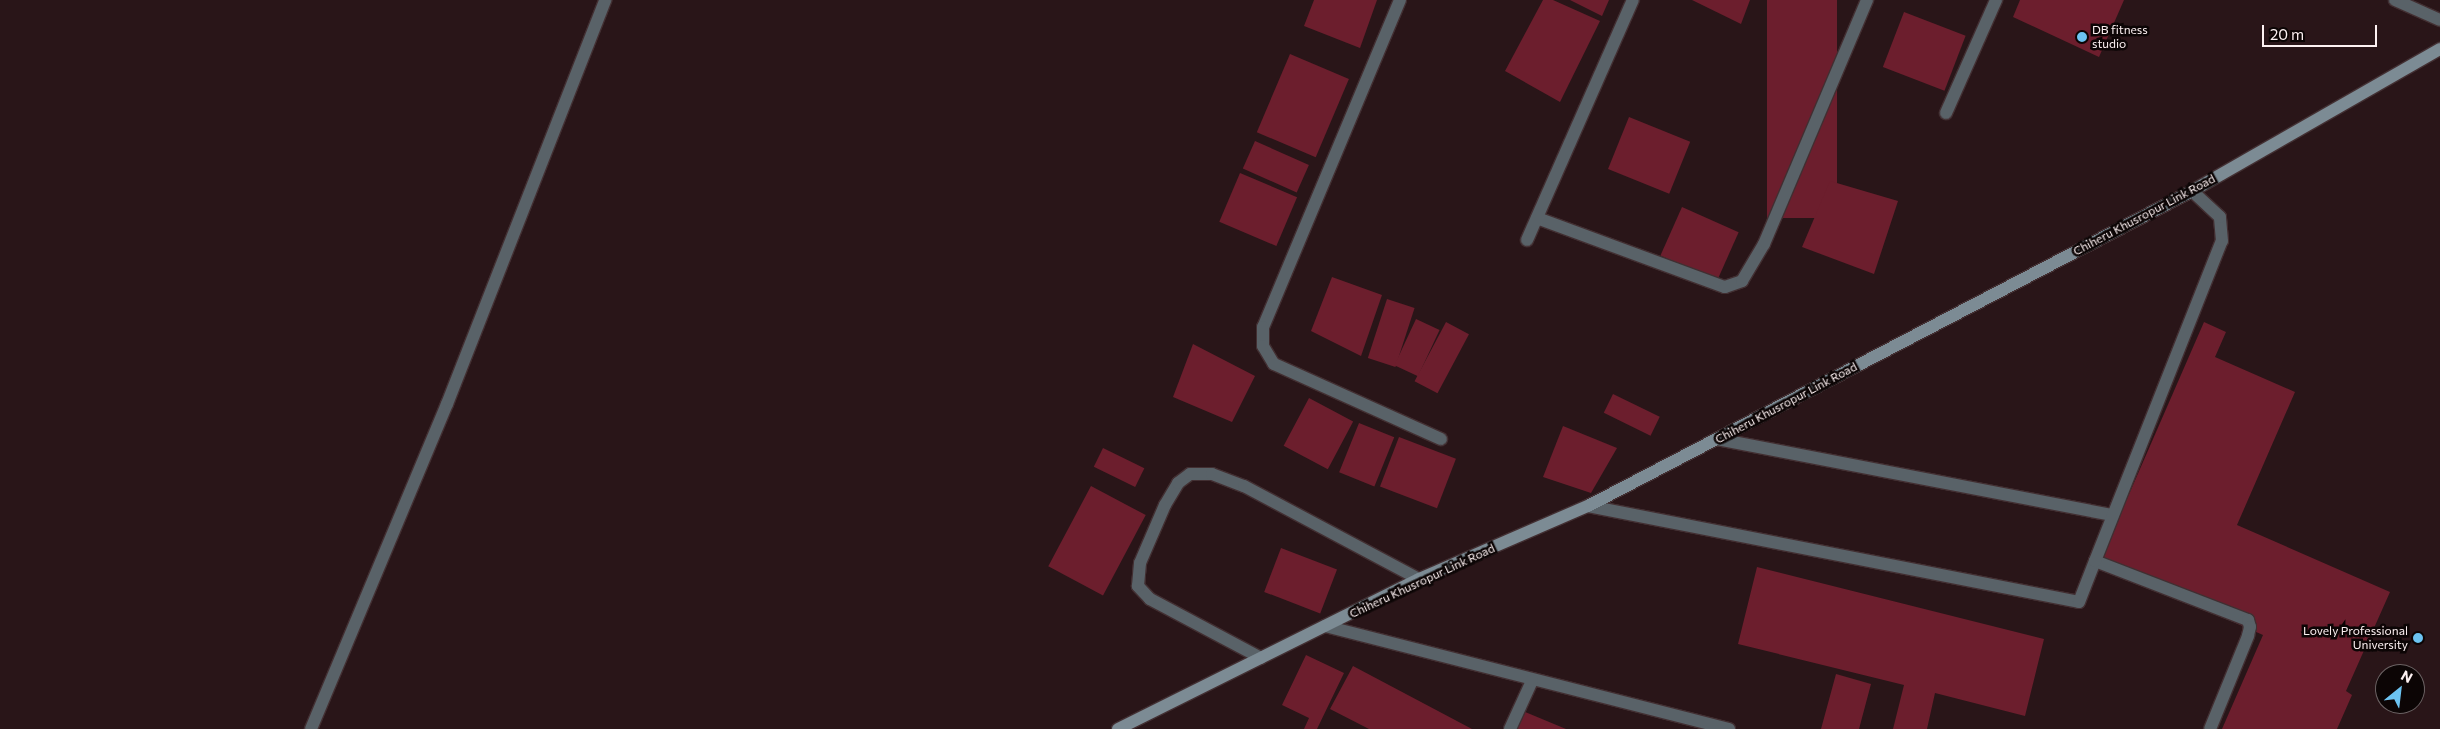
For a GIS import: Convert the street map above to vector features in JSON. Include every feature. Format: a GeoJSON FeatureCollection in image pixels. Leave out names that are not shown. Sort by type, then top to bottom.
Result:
{"type":"FeatureCollection","features":[{"type":"Feature","properties":{"kind":"street"},"geometry":{"type":"LineString","coordinates":[[311,729],[447,404],[605,0]]}},
{"type":"Feature","properties":{"kind":"street"},"geometry":{"type":"LineString","coordinates":[[1400,0],[1264,327],[1263,346],[1274,364],[1441,439]]}},
{"type":"Feature","properties":{"kind":"street"},"geometry":{"type":"LineString","coordinates":[[1527,240],[1633,0]]}},
{"type":"Feature","properties":{"kind":"street"},"geometry":{"type":"LineString","coordinates":[[1537,218],[1725,287],[1742,281],[1764,244],[1867,0]]}},
{"type":"Feature","properties":{"kind":"street"},"geometry":{"type":"LineString","coordinates":[[1946,113],[1996,0]]}},
{"type":"Feature","properties":{"kind":"street"},"geometry":{"type":"LineString","coordinates":[[2395,0],[2440,20]]}},
{"type":"Feature","properties":{"kind":"street","name":"Chiheru Khusropur Link Road"},"geometry":{"type":"LineString","coordinates":[[1118,729],[1419,579],[1588,506],[2192,191],[2440,49]]}},
{"type":"Feature","properties":{"kind":"street"},"geometry":{"type":"LineString","coordinates":[[1588,506],[2079,602],[2222,241],[2220,217],[2192,191]]}},
{"type":"Feature","properties":{"kind":"street"},"geometry":{"type":"LineString","coordinates":[[1717,438],[2113,515]]}},
{"type":"Feature","properties":{"kind":"street"},"geometry":{"type":"LineString","coordinates":[[1261,658],[1150,599],[1138,586],[1140,563],[1165,505],[1178,483],[1190,474],[1212,474],[1244,486],[1419,579]]}},
{"type":"Feature","properties":{"kind":"street"},"geometry":{"type":"LineString","coordinates":[[2095,561],[2248,620],[2250,627],[2248,636],[2210,729]]}},
{"type":"Feature","properties":{"kind":"street"},"geometry":{"type":"LineString","coordinates":[[1325,626],[1701,726],[1730,729]]}},
{"type":"Feature","properties":{"kind":"street"},"geometry":{"type":"LineString","coordinates":[[1510,729],[1532,680]]}},
{"type":"Feature","properties":{"kind":"building"},"geometry":{"type":"Polygon","coordinates":[[[1314,0],[1377,0],[1360,48],[1304,26],[1314,0]]]}},
{"type":"Feature","properties":{"kind":"building"},"geometry":{"type":"Polygon","coordinates":[[[1543,0],[1553,0],[1600,21],[1560,102],[1505,71],[1543,0]]]}},
{"type":"Feature","properties":{"kind":"building"},"geometry":{"type":"Polygon","coordinates":[[[1570,0],[1609,0],[1602,16],[1570,0]]]}},
{"type":"Feature","properties":{"kind":"building"},"geometry":{"type":"Polygon","coordinates":[[[1692,0],[1750,0],[1741,24],[1692,0]]]}},
{"type":"Feature","properties":{"kind":"building"},"geometry":{"type":"Polygon","coordinates":[[[1767,0],[1837,0],[1837,218],[1767,218],[1767,0]]]}},
{"type":"Feature","properties":{"kind":"building","name":"DB fitness studio"},"geometry":{"type":"Polygon","coordinates":[[[2020,0],[2124,0],[2099,57],[2013,17],[2020,0]]]}},
{"type":"Feature","properties":{"kind":"building"},"geometry":{"type":"Polygon","coordinates":[[[1904,12],[1966,36],[1944,91],[1883,67],[1904,12]]]}},
{"type":"Feature","properties":{"kind":"building"},"geometry":{"type":"Polygon","coordinates":[[[1290,54],[1349,79],[1316,157],[1257,132],[1290,54]]]}},
{"type":"Feature","properties":{"kind":"building"},"geometry":{"type":"Polygon","coordinates":[[[1629,117],[1690,142],[1669,194],[1608,169],[1629,117]]]}},
{"type":"Feature","properties":{"kind":"building"},"geometry":{"type":"Polygon","coordinates":[[[1255,141],[1309,165],[1297,192],[1243,168],[1255,141]]]}},
{"type":"Feature","properties":{"kind":"building"},"geometry":{"type":"Polygon","coordinates":[[[1240,173],[1297,197],[1276,246],[1219,222],[1240,173]]]}},
{"type":"Feature","properties":{"kind":"building"},"geometry":{"type":"Polygon","coordinates":[[[1830,181],[1898,201],[1874,274],[1802,247],[1830,181]]]}},
{"type":"Feature","properties":{"kind":"building"},"geometry":{"type":"Polygon","coordinates":[[[1682,207],[1739,232],[1717,281],[1660,255],[1682,207]]]}},
{"type":"Feature","properties":{"kind":"building"},"geometry":{"type":"Polygon","coordinates":[[[1332,277],[1382,295],[1361,356],[1311,331],[1332,277]]]}},
{"type":"Feature","properties":{"kind":"building"},"geometry":{"type":"Polygon","coordinates":[[[1387,299],[1415,308],[1395,367],[1368,358],[1387,299]]]}},
{"type":"Feature","properties":{"kind":"building"},"geometry":{"type":"Polygon","coordinates":[[[1416,319],[1440,330],[1418,376],[1394,365],[1416,319]]]}},
{"type":"Feature","properties":{"kind":"building"},"geometry":{"type":"Polygon","coordinates":[[[1446,322],[1469,334],[1438,393],[1415,381],[1446,322]]]}},
{"type":"Feature","properties":{"kind":"building"},"geometry":{"type":"Polygon","coordinates":[[[2204,322],[2226,332],[2215,357],[2295,392],[2237,525],[2390,592],[2346,691],[2352,695],[2337,729],[2222,729],[2263,635],[2099,563],[2204,322]]]}},
{"type":"Feature","properties":{"kind":"building"},"geometry":{"type":"Polygon","coordinates":[[[1193,344],[1255,376],[1232,422],[1173,397],[1193,344]]]}},
{"type":"Feature","properties":{"kind":"building"},"geometry":{"type":"Polygon","coordinates":[[[1613,394],[1660,417],[1651,436],[1604,413],[1613,394]]]}},
{"type":"Feature","properties":{"kind":"building"},"geometry":{"type":"Polygon","coordinates":[[[1309,398],[1353,421],[1328,469],[1284,446],[1309,398]]]}},
{"type":"Feature","properties":{"kind":"building"},"geometry":{"type":"Polygon","coordinates":[[[1359,423],[1394,437],[1374,486],[1339,472],[1359,423]]]}},
{"type":"Feature","properties":{"kind":"building"},"geometry":{"type":"Polygon","coordinates":[[[1563,426],[1617,448],[1591,493],[1543,477],[1563,426]]]}},
{"type":"Feature","properties":{"kind":"building"},"geometry":{"type":"Polygon","coordinates":[[[1399,437],[1456,459],[1437,508],[1380,486],[1399,437]]]}},
{"type":"Feature","properties":{"kind":"building"},"geometry":{"type":"Polygon","coordinates":[[[1103,448],[1144,468],[1135,487],[1094,467],[1103,448]]]}},
{"type":"Feature","properties":{"kind":"building"},"geometry":{"type":"Polygon","coordinates":[[[1091,486],[1146,515],[1103,595],[1048,566],[1091,486]]]}},
{"type":"Feature","properties":{"kind":"building"},"geometry":{"type":"Polygon","coordinates":[[[1281,548],[1337,570],[1320,613],[1264,592],[1281,548]]]}},
{"type":"Feature","properties":{"kind":"building"},"geometry":{"type":"Polygon","coordinates":[[[1757,567],[2044,639],[2025,716],[1935,693],[1927,729],[1893,729],[1904,685],[1738,644],[1757,567]]]}},
{"type":"Feature","properties":{"kind":"building"},"geometry":{"type":"Polygon","coordinates":[[[1306,655],[1344,673],[1317,729],[1304,729],[1309,718],[1282,705],[1306,655]]]}},
{"type":"Feature","properties":{"kind":"building"},"geometry":{"type":"Polygon","coordinates":[[[1353,666],[1472,729],[1369,729],[1330,709],[1353,666]]]}},
{"type":"Feature","properties":{"kind":"building"},"geometry":{"type":"Polygon","coordinates":[[[1836,674],[1871,684],[1859,729],[1821,729],[1836,674]]]}},
{"type":"Feature","properties":{"kind":"building"},"geometry":{"type":"Polygon","coordinates":[[[1523,711],[1566,729],[1516,729],[1523,711]]]}},
{"type":"Feature","properties":{"kind":"place","name":"DB fitness studio"},"geometry":{"type":"Point","coordinates":[2082,37]}},
{"type":"Feature","properties":{"kind":"place","name":"Lovely Professional University"},"geometry":{"type":"Point","coordinates":[2418,638]}}]}
